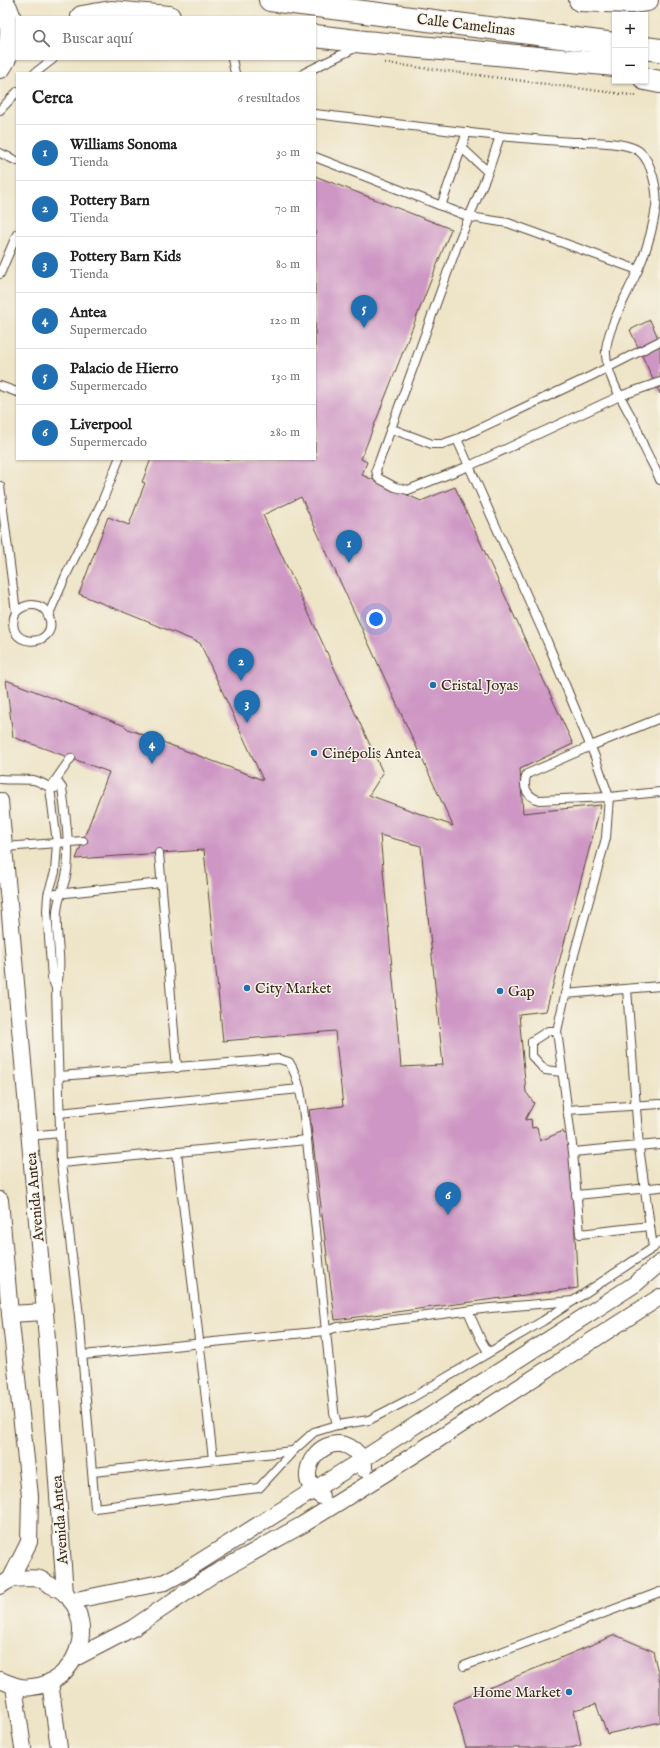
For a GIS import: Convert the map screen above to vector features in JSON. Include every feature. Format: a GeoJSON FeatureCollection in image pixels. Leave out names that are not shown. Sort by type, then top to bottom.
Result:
{"type":"FeatureCollection","features":[{"type":"Feature","properties":{"kind":"main road"},"geometry":{"type":"LineString","coordinates":[[2,0],[11,21],[11,41],[8,59]]}},
{"type":"Feature","properties":{"kind":"main road","name":"Calle Camelinas"},"geometry":{"type":"LineString","coordinates":[[270,0],[612,44]]}},
{"type":"Feature","properties":{"kind":"main road"},"geometry":{"type":"LineString","coordinates":[[580,0],[631,2],[647,0]]}},
{"type":"Feature","properties":{"kind":"main road"},"geometry":{"type":"LineString","coordinates":[[88,16],[111,12],[154,16]]}},
{"type":"Feature","properties":{"kind":"main road","name":"Calle Camelinas"},"geometry":{"type":"LineString","coordinates":[[316,36],[612,65]]}},
{"type":"Feature","properties":{"kind":"main road"},"geometry":{"type":"LineString","coordinates":[[365,42],[395,52],[612,76]]}},
{"type":"Feature","properties":{"kind":"main road"},"geometry":{"type":"LineString","coordinates":[[648,48],[660,50]]}},
{"type":"Feature","properties":{"kind":"main road"},"geometry":{"type":"LineString","coordinates":[[648,68],[660,70]]}},
{"type":"Feature","properties":{"kind":"main road"},"geometry":{"type":"LineString","coordinates":[[645,88],[660,82]]}},
{"type":"Feature","properties":{"kind":"street","name":"Avenida Antea"},"geometry":{"type":"LineString","coordinates":[[0,801],[30,1136],[68,1597]]}},
{"type":"Feature","properties":{"kind":"street","name":"Avenida Antea"},"geometry":{"type":"LineString","coordinates":[[0,1200],[10,1314],[30,1496],[29,1542],[5,1583]]}},
{"type":"Feature","properties":{"kind":"street"},"geometry":{"type":"LineString","coordinates":[[68,1597],[165,1582],[203,1561],[635,1284],[660,1263]]}},
{"type":"Feature","properties":{"kind":"street"},"geometry":{"type":"LineString","coordinates":[[75,1658],[133,1628],[212,1575],[302,1525],[660,1297]]}},
{"type":"Feature","properties":{"kind":"street"},"geometry":{"type":"LineString","coordinates":[[10,1314],[45,1312]]}},
{"type":"Feature","properties":{"kind":"street"},"geometry":{"type":"LineString","coordinates":[[333,1504],[313,1491],[308,1478],[309,1465],[316,1453],[328,1446],[341,1444],[354,1449],[363,1459],[365,1485]]}},
{"type":"Feature","properties":{"kind":"street"},"geometry":{"type":"LineString","coordinates":[[203,1561],[212,1575]]}},
{"type":"Feature","properties":{"kind":"street"},"geometry":{"type":"LineString","coordinates":[[5,1583],[40,1579],[68,1597],[78,1614],[82,1629],[80,1644],[75,1658],[64,1672],[50,1682],[32,1687],[7,1683],[23,1748]]}},
{"type":"Feature","properties":{"kind":"street"},"geometry":{"type":"LineString","coordinates":[[50,1682],[59,1748]]}},
{"type":"Feature","properties":{"kind":"lane"},"geometry":{"type":"LineString","coordinates":[[306,72],[365,42]]}},
{"type":"Feature","properties":{"kind":"lane"},"geometry":{"type":"LineString","coordinates":[[36,72],[52,60]]}},
{"type":"Feature","properties":{"kind":"lane"},"geometry":{"type":"LineString","coordinates":[[232,60],[235,72]]}},
{"type":"Feature","properties":{"kind":"lane"},"geometry":{"type":"LineString","coordinates":[[0,110],[16,93]]}},
{"type":"Feature","properties":{"kind":"lane"},"geometry":{"type":"LineString","coordinates":[[316,114],[500,136],[622,144],[640,152],[650,166],[657,195],[656,206],[651,229],[638,270],[608,337],[606,353],[608,367],[620,396],[645,449],[652,460],[660,480]]}},
{"type":"Feature","properties":{"kind":"lane"},"geometry":{"type":"LineString","coordinates":[[441,206],[467,132]]}},
{"type":"Feature","properties":{"kind":"lane"},"geometry":{"type":"LineString","coordinates":[[500,136],[488,172],[457,246],[376,470],[378,478],[385,483],[408,490],[469,466],[620,396],[660,382]]}},
{"type":"Feature","properties":{"kind":"lane"},"geometry":{"type":"LineString","coordinates":[[461,147],[488,172]]}},
{"type":"Feature","properties":{"kind":"lane"},"geometry":{"type":"LineString","coordinates":[[0,153],[16,161]]}},
{"type":"Feature","properties":{"kind":"lane"},"geometry":{"type":"LineString","coordinates":[[316,157],[441,206],[470,216],[508,223],[638,270]]}},
{"type":"Feature","properties":{"kind":"lane"},"geometry":{"type":"LineString","coordinates":[[0,274],[16,236]]}},
{"type":"Feature","properties":{"kind":"lane"},"geometry":{"type":"LineString","coordinates":[[392,429],[432,444],[442,444],[457,439],[591,376],[660,341]]}},
{"type":"Feature","properties":{"kind":"lane"},"geometry":{"type":"LineString","coordinates":[[0,386],[16,392]]}},
{"type":"Feature","properties":{"kind":"lane"},"geometry":{"type":"LineString","coordinates":[[457,439],[547,642],[591,746],[609,798],[606,838],[565,994],[557,1031],[573,1152],[580,1234],[650,1226]]}},
{"type":"Feature","properties":{"kind":"lane"},"geometry":{"type":"LineString","coordinates":[[48,616],[67,573],[102,502],[119,460]]}},
{"type":"Feature","properties":{"kind":"lane"},"geometry":{"type":"LineString","coordinates":[[0,486],[16,612]]}},
{"type":"Feature","properties":{"kind":"lane"},"geometry":{"type":"LineString","coordinates":[[29,604],[37,605],[44,610],[48,616],[50,624],[48,631],[43,637],[36,641],[28,642],[21,639],[15,634],[12,627],[12,619],[16,612],[29,604]]}},
{"type":"Feature","properties":{"kind":"lane"},"geometry":{"type":"LineString","coordinates":[[660,718],[527,774],[525,780],[527,793],[532,798],[539,800],[609,798],[660,792]]}},
{"type":"Feature","properties":{"kind":"lane"},"geometry":{"type":"LineString","coordinates":[[50,788],[57,781],[71,758]]}},
{"type":"Feature","properties":{"kind":"lane"},"geometry":{"type":"LineString","coordinates":[[0,779],[34,780],[43,783],[50,788],[62,788]]}},
{"type":"Feature","properties":{"kind":"lane"},"geometry":{"type":"LineString","coordinates":[[57,781],[62,788],[68,842],[67,872],[59,894],[57,912],[60,965],[56,988],[61,1163],[83,1356],[95,1508],[259,1488],[293,1451],[314,1432],[337,1425],[369,1420],[442,1381],[488,1352],[543,1321],[653,1248],[660,1241]]}},
{"type":"Feature","properties":{"kind":"lane"},"geometry":{"type":"LineString","coordinates":[[50,788],[57,843],[55,872],[48,895],[48,911],[52,978],[56,988]]}},
{"type":"Feature","properties":{"kind":"lane"},"geometry":{"type":"LineString","coordinates":[[5,847],[83,841]]}},
{"type":"Feature","properties":{"kind":"lane"},"geometry":{"type":"LineString","coordinates":[[159,854],[177,1068]]}},
{"type":"Feature","properties":{"kind":"lane"},"geometry":{"type":"LineString","coordinates":[[48,895],[161,883]]}},
{"type":"Feature","properties":{"kind":"lane"},"geometry":{"type":"LineString","coordinates":[[565,994],[660,986]]}},
{"type":"Feature","properties":{"kind":"lane"},"geometry":{"type":"LineString","coordinates":[[627,989],[644,1189],[653,1248]]}},
{"type":"Feature","properties":{"kind":"lane"},"geometry":{"type":"LineString","coordinates":[[557,1031],[548,1032],[532,1041],[532,1056],[545,1070],[562,1072]]}},
{"type":"Feature","properties":{"kind":"lane"},"geometry":{"type":"LineString","coordinates":[[59,1076],[278,1059],[289,1062],[295,1071],[300,1089],[307,1140],[325,1331],[337,1425]]}},
{"type":"Feature","properties":{"kind":"lane"},"geometry":{"type":"LineString","coordinates":[[59,1113],[300,1089]]}},
{"type":"Feature","properties":{"kind":"lane"},"geometry":{"type":"LineString","coordinates":[[567,1110],[660,1104]]}},
{"type":"Feature","properties":{"kind":"lane"},"geometry":{"type":"LineString","coordinates":[[30,1136],[60,1133]]}},
{"type":"Feature","properties":{"kind":"lane"},"geometry":{"type":"LineString","coordinates":[[61,1163],[307,1140]]}},
{"type":"Feature","properties":{"kind":"lane"},"geometry":{"type":"LineString","coordinates":[[573,1152],[660,1144]]}},
{"type":"Feature","properties":{"kind":"lane"},"geometry":{"type":"LineString","coordinates":[[177,1152],[213,1459]]}},
{"type":"Feature","properties":{"kind":"lane"},"geometry":{"type":"LineString","coordinates":[[576,1195],[660,1187]]}},
{"type":"Feature","properties":{"kind":"lane"},"geometry":{"type":"LineString","coordinates":[[83,1356],[325,1331],[468,1311],[573,1301]]}},
{"type":"Feature","properties":{"kind":"lane"},"geometry":{"type":"LineString","coordinates":[[468,1311],[480,1340],[488,1352]]}},
{"type":"Feature","properties":{"kind":"lane"},"geometry":{"type":"LineString","coordinates":[[92,1472],[293,1451]]}},
{"type":"Feature","properties":{"kind":"lane"},"geometry":{"type":"LineString","coordinates":[[464,1666],[660,1592]]}},
{"type":"Feature","properties":{"kind":"path"},"geometry":{"type":"LineString","coordinates":[[379,63],[645,88]]}},
{"type":"Feature","properties":{"kind":"building"},"geometry":{"type":"Polygon","coordinates":[[[316,176],[451,229],[361,459],[367,462],[362,475],[421,501],[455,487],[573,744],[520,769],[523,813],[601,805],[546,1011],[519,1014],[526,1092],[534,1103],[525,1120],[531,1119],[532,1128],[537,1127],[540,1141],[563,1131],[564,1134],[569,1133],[578,1288],[335,1320],[309,1110],[343,1106],[335,1031],[223,1041],[204,850],[76,859],[109,772],[13,737],[6,680],[125,726],[128,729],[263,780],[200,643],[79,594],[108,517],[129,525],[145,483],[142,482],[151,460],[316,460],[316,176]],[[301,497],[263,515],[383,773],[369,795],[453,826],[301,497]],[[380,835],[401,1067],[443,1065],[421,846],[380,835]]]}},
{"type":"Feature","properties":{"kind":"building"},"geometry":{"type":"Polygon","coordinates":[[[650,320],[660,342],[660,394],[630,330],[650,320]]]}},
{"type":"Feature","properties":{"kind":"building","name":"Home Market"},"geometry":{"type":"Polygon","coordinates":[[[615,1635],[653,1651],[660,1682],[660,1722],[607,1734],[596,1704],[574,1710],[581,1745],[571,1748],[466,1748],[453,1703],[615,1635]]]}},
{"type":"Feature","properties":{"kind":"place","name":"Palacio de Hierro"},"geometry":{"type":"Point","coordinates":[364,328]}},
{"type":"Feature","properties":{"kind":"place","name":"Williams Sonoma"},"geometry":{"type":"Point","coordinates":[349,563]}},
{"type":"Feature","properties":{"kind":"place","name":"Pottery Barn"},"geometry":{"type":"Point","coordinates":[241,681]}},
{"type":"Feature","properties":{"kind":"place","name":"Cristal Joyas"},"geometry":{"type":"Point","coordinates":[433,685]}},
{"type":"Feature","properties":{"kind":"place","name":"Pottery Barn Kids"},"geometry":{"type":"Point","coordinates":[247,723]}},
{"type":"Feature","properties":{"kind":"place","name":"Cinépolis Antea"},"geometry":{"type":"Point","coordinates":[314,753]}},
{"type":"Feature","properties":{"kind":"place","name":"Antea"},"geometry":{"type":"Point","coordinates":[152,764]}},
{"type":"Feature","properties":{"kind":"place","name":"City Market"},"geometry":{"type":"Point","coordinates":[247,988]}},
{"type":"Feature","properties":{"kind":"place","name":"Gap"},"geometry":{"type":"Point","coordinates":[500,991]}},
{"type":"Feature","properties":{"kind":"place","name":"Liverpool"},"geometry":{"type":"Point","coordinates":[448,1215]}},
{"type":"Feature","properties":{"kind":"place","name":"Home Market"},"geometry":{"type":"Point","coordinates":[569,1692]}}]}
